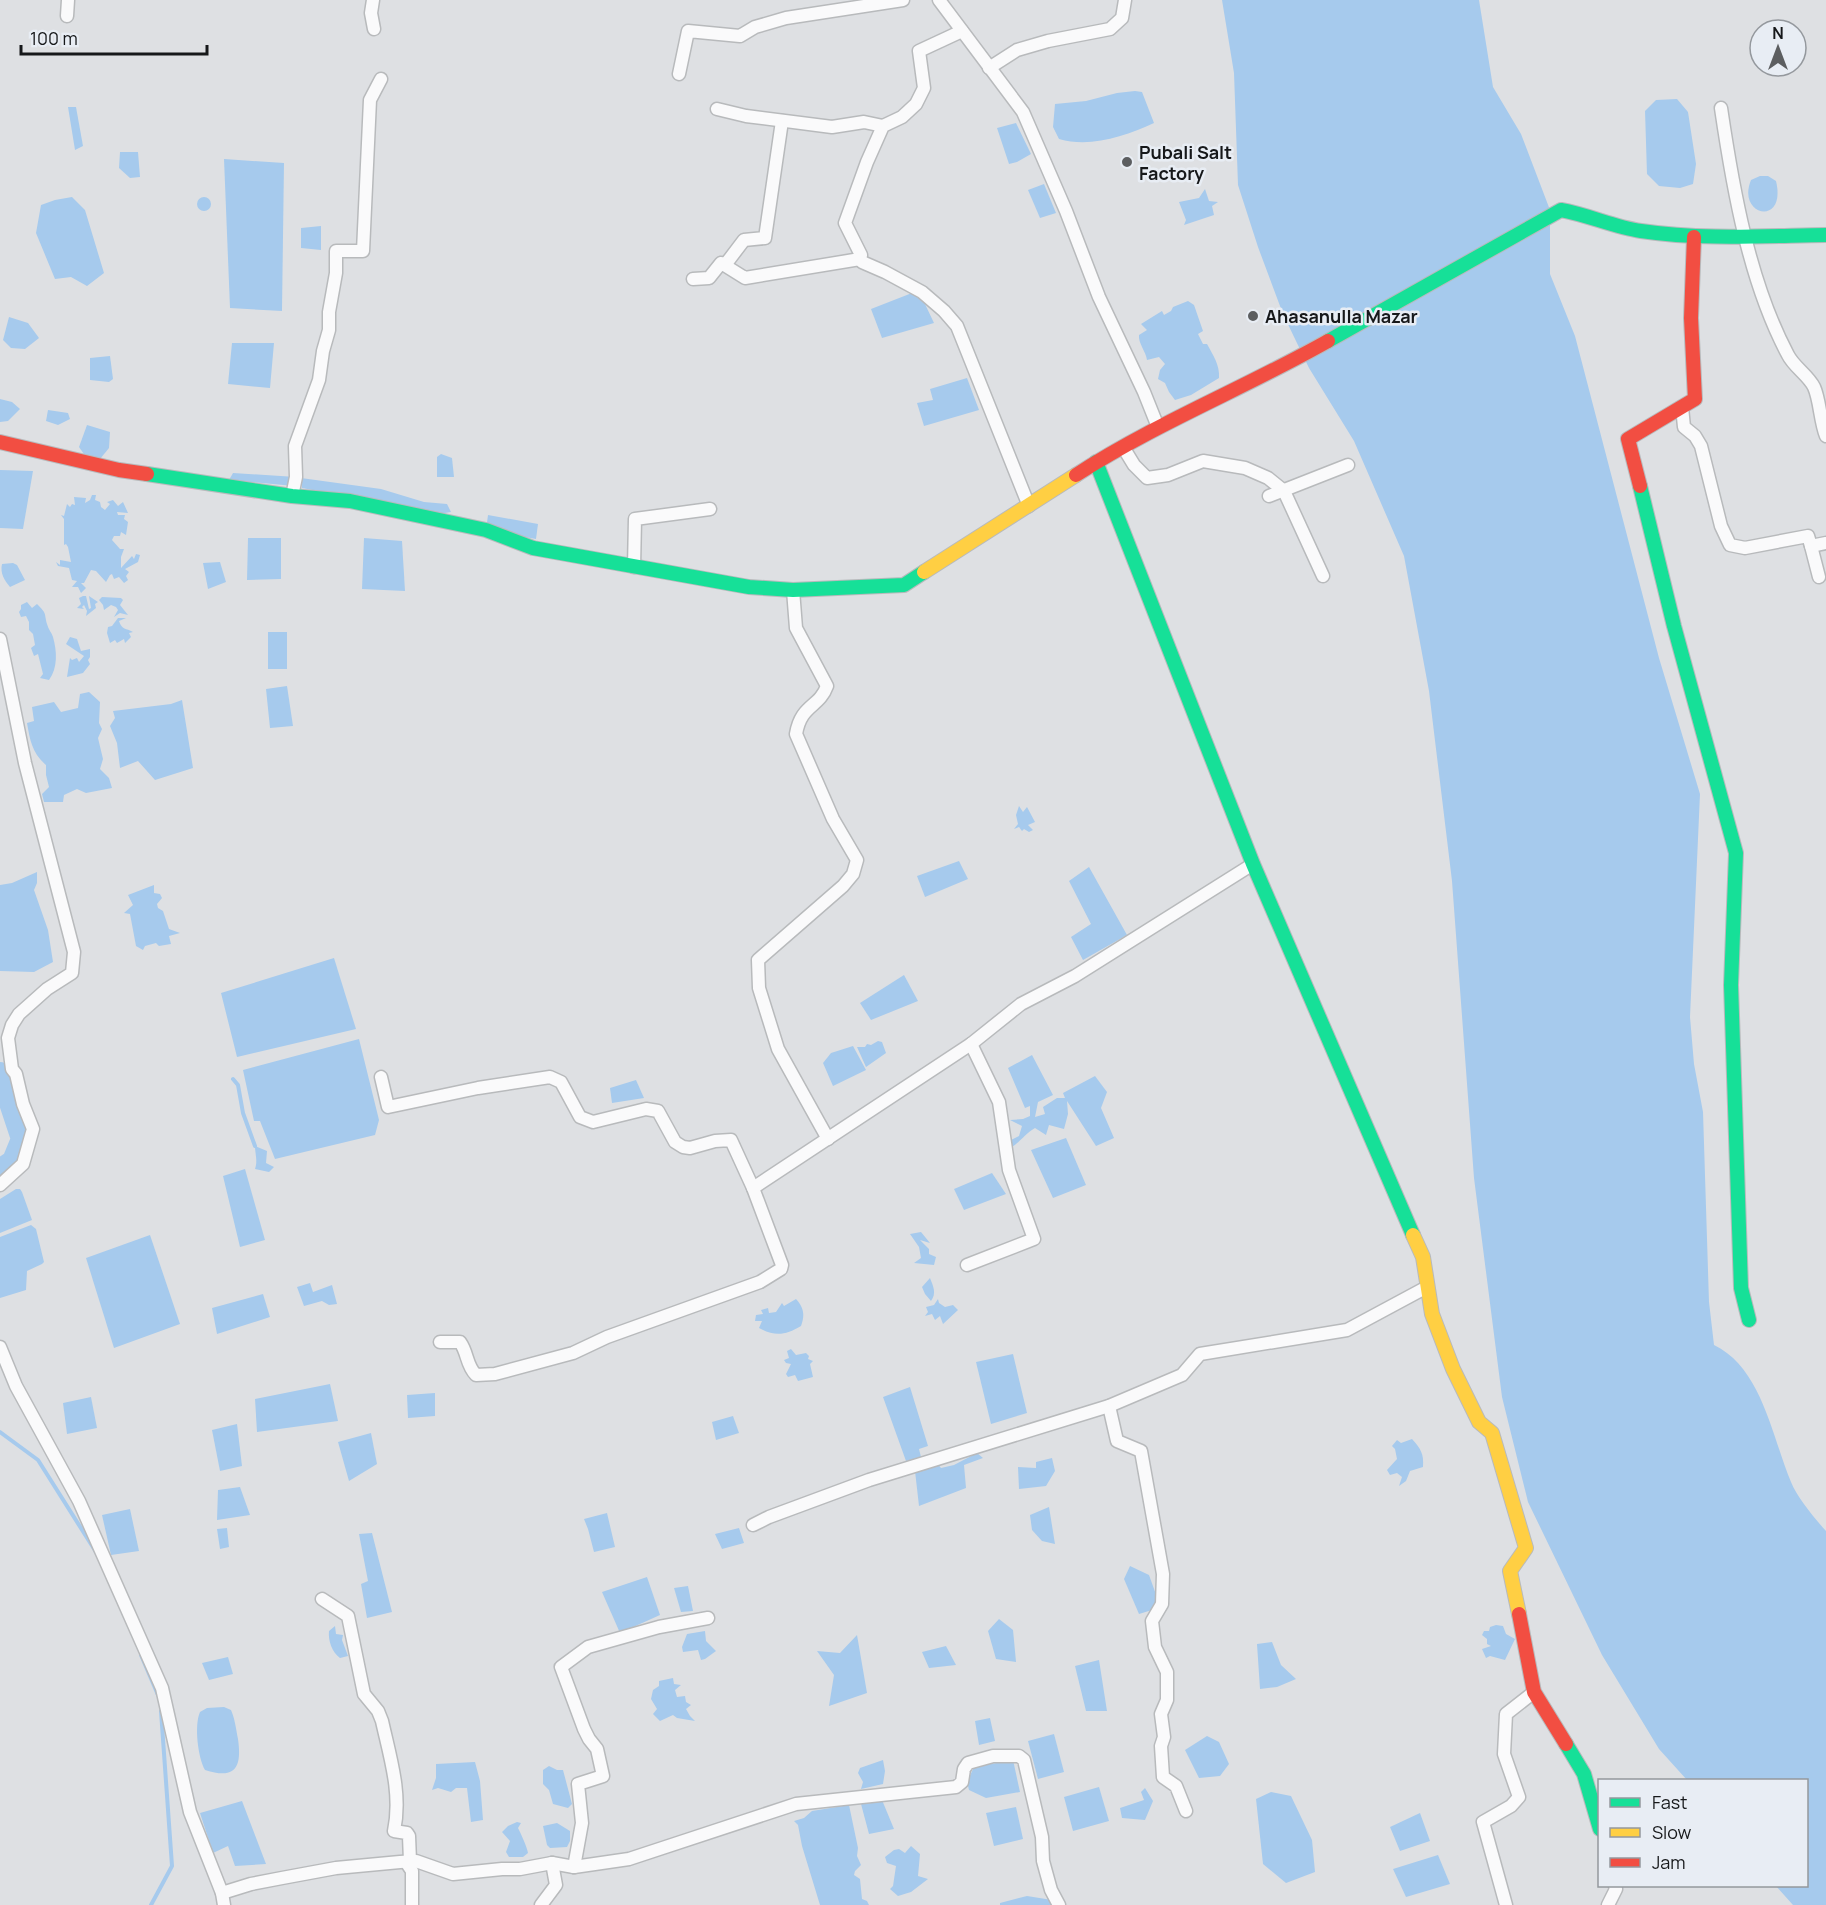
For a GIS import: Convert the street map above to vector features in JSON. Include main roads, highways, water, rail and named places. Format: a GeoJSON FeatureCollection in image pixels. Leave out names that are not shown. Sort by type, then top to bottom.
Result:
{"type":"FeatureCollection","features":[{"type":"Feature","properties":{"kind":"water"},"geometry":{"type":"Polygon","coordinates":[[[1222,0],[1479,0],[1493,87],[1521,134],[1550,210],[1550,274],[1575,336],[1659,658],[1700,794],[1690,1017],[1694,1064],[1703,1112],[1709,1302],[1714,1345],[1744,1370],[1763,1405],[1794,1488],[1826,1531],[1826,1905],[1793,1905],[1777,1887],[1808,1887],[1808,1779],[1686,1779],[1659,1749],[1602,1655],[1528,1502],[1502,1397],[1474,1178],[1452,881],[1429,691],[1404,556],[1354,441],[1309,368],[1283,314],[1258,247],[1238,185],[1234,73],[1222,0]]]}},
{"type":"Feature","properties":{"kind":"water"},"geometry":{"type":"Polygon","coordinates":[[[1135,91],[1142,92],[1154,123],[1108,139],[1083,142],[1059,139],[1053,127],[1055,104],[1086,101],[1135,91]]]}},
{"type":"Feature","properties":{"kind":"water"},"geometry":{"type":"Polygon","coordinates":[[[1677,99],[1688,112],[1696,164],[1693,184],[1680,188],[1659,186],[1647,174],[1645,111],[1656,100],[1677,99]]]}},
{"type":"Feature","properties":{"kind":"water"},"geometry":{"type":"Polygon","coordinates":[[[68,107],[76,107],[83,146],[75,150],[68,107]]]}},
{"type":"Feature","properties":{"kind":"water"},"geometry":{"type":"Polygon","coordinates":[[[1016,123],[1031,154],[1009,164],[997,128],[1016,123]]]}},
{"type":"Feature","properties":{"kind":"water"},"geometry":{"type":"Polygon","coordinates":[[[120,152],[138,152],[140,177],[130,178],[119,168],[120,152]]]}},
{"type":"Feature","properties":{"kind":"water"},"geometry":{"type":"Polygon","coordinates":[[[224,159],[284,163],[282,311],[230,308],[224,159]]]}},
{"type":"Feature","properties":{"kind":"water"},"geometry":{"type":"Polygon","coordinates":[[[1760,176],[1768,176],[1776,181],[1775,205],[1769,210],[1762,211],[1750,202],[1748,192],[1751,180],[1760,176]]]}},
{"type":"Feature","properties":{"kind":"water"},"geometry":{"type":"Polygon","coordinates":[[[1044,184],[1056,213],[1040,218],[1028,190],[1044,184]]]}},
{"type":"Feature","properties":{"kind":"water"},"geometry":{"type":"Polygon","coordinates":[[[1205,189],[1209,201],[1218,202],[1212,206],[1214,215],[1184,225],[1186,220],[1179,202],[1199,198],[1205,189]]]}},
{"type":"Feature","properties":{"kind":"water"},"geometry":{"type":"Polygon","coordinates":[[[72,197],[85,210],[104,273],[87,286],[71,277],[55,279],[36,233],[41,205],[72,197]]]}},
{"type":"Feature","properties":{"kind":"water"},"geometry":{"type":"Polygon","coordinates":[[[204,197],[209,199],[211,204],[209,209],[204,211],[199,209],[197,204],[199,199],[204,197]]]}},
{"type":"Feature","properties":{"kind":"water"},"geometry":{"type":"Polygon","coordinates":[[[321,226],[321,250],[301,248],[301,228],[321,226]]]}},
{"type":"Feature","properties":{"kind":"water"},"geometry":{"type":"Polygon","coordinates":[[[912,293],[925,304],[934,323],[882,338],[871,309],[912,293]]]}},
{"type":"Feature","properties":{"kind":"water"},"geometry":{"type":"Polygon","coordinates":[[[1188,301],[1194,305],[1203,331],[1198,334],[1203,344],[1207,344],[1214,356],[1219,378],[1191,395],[1175,400],[1165,383],[1158,379],[1160,370],[1165,364],[1159,357],[1147,360],[1139,335],[1147,330],[1141,324],[1162,311],[1164,315],[1173,307],[1188,301]]]}},
{"type":"Feature","properties":{"kind":"water"},"geometry":{"type":"Polygon","coordinates":[[[9,317],[28,323],[39,338],[25,349],[11,348],[3,340],[9,317]]]}},
{"type":"Feature","properties":{"kind":"water"},"geometry":{"type":"Polygon","coordinates":[[[232,343],[274,343],[270,388],[228,384],[232,343]]]}},
{"type":"Feature","properties":{"kind":"water"},"geometry":{"type":"Polygon","coordinates":[[[110,356],[113,379],[109,382],[90,380],[90,358],[110,356]]]}},
{"type":"Feature","properties":{"kind":"water"},"geometry":{"type":"Polygon","coordinates":[[[967,378],[979,410],[924,426],[917,403],[933,400],[930,389],[967,378]]]}},
{"type":"Feature","properties":{"kind":"water"},"geometry":{"type":"Polygon","coordinates":[[[0,399],[12,402],[20,409],[8,421],[0,422],[0,399]]]}},
{"type":"Feature","properties":{"kind":"water"},"geometry":{"type":"Polygon","coordinates":[[[48,410],[68,413],[70,419],[58,425],[46,421],[48,410]]]}},
{"type":"Feature","properties":{"kind":"water"},"geometry":{"type":"Polygon","coordinates":[[[87,425],[110,432],[109,448],[100,459],[86,457],[79,447],[87,425]]]}},
{"type":"Feature","properties":{"kind":"water"},"geometry":{"type":"Polygon","coordinates":[[[441,454],[452,458],[454,477],[437,477],[437,457],[441,454]]]}},
{"type":"Feature","properties":{"kind":"water"},"geometry":{"type":"Polygon","coordinates":[[[0,470],[33,471],[23,529],[0,528],[0,470]]]}},
{"type":"Feature","properties":{"kind":"water"},"geometry":{"type":"Polygon","coordinates":[[[233,473],[296,477],[294,486],[229,480],[233,473]]]}},
{"type":"Feature","properties":{"kind":"water"},"geometry":{"type":"Polygon","coordinates":[[[301,478],[381,489],[424,502],[447,504],[451,512],[439,514],[302,488],[301,478]]]}},
{"type":"Feature","properties":{"kind":"water"},"geometry":{"type":"Polygon","coordinates":[[[92,495],[96,495],[95,500],[100,502],[101,507],[105,510],[110,504],[107,502],[113,500],[118,506],[123,502],[128,513],[117,512],[118,515],[125,515],[124,519],[128,522],[126,535],[121,532],[120,536],[114,536],[112,540],[120,549],[124,549],[121,568],[132,556],[134,559],[136,554],[140,555],[138,562],[125,569],[129,572],[126,576],[128,580],[124,583],[119,577],[114,579],[112,574],[106,582],[96,571],[91,570],[84,583],[81,583],[86,588],[81,593],[78,587],[72,587],[77,581],[72,580],[69,568],[58,566],[56,562],[60,565],[60,560],[71,562],[68,547],[64,545],[64,519],[61,515],[64,516],[67,504],[70,507],[72,504],[75,505],[74,497],[86,498],[85,503],[92,495]]]}},
{"type":"Feature","properties":{"kind":"water"},"geometry":{"type":"Polygon","coordinates":[[[488,515],[538,524],[536,539],[486,530],[488,515]]]}},
{"type":"Feature","properties":{"kind":"water"},"geometry":{"type":"Polygon","coordinates":[[[248,538],[281,538],[281,579],[247,580],[248,538]]]}},
{"type":"Feature","properties":{"kind":"water"},"geometry":{"type":"Polygon","coordinates":[[[364,538],[402,541],[405,591],[362,589],[364,538]]]}},
{"type":"Feature","properties":{"kind":"water"},"geometry":{"type":"Polygon","coordinates":[[[220,562],[226,582],[208,589],[203,563],[220,562]]]}},
{"type":"Feature","properties":{"kind":"water"},"geometry":{"type":"Polygon","coordinates":[[[2,564],[17,565],[25,580],[10,587],[3,576],[2,564]]]}},
{"type":"Feature","properties":{"kind":"water"},"geometry":{"type":"Polygon","coordinates":[[[86,596],[89,609],[91,608],[89,596],[98,602],[95,604],[96,608],[86,616],[87,611],[84,605],[82,607],[84,609],[77,608],[81,604],[79,598],[86,596]]]}},
{"type":"Feature","properties":{"kind":"water"},"geometry":{"type":"Polygon","coordinates":[[[102,597],[121,598],[123,600],[120,605],[128,615],[120,613],[114,617],[118,610],[111,605],[104,610],[99,600],[102,597]]]}},
{"type":"Feature","properties":{"kind":"water"},"geometry":{"type":"Polygon","coordinates":[[[27,602],[32,608],[37,604],[45,613],[53,637],[56,659],[49,680],[40,678],[43,674],[38,654],[34,656],[31,648],[35,645],[33,634],[29,630],[26,616],[21,617],[19,612],[21,605],[27,602]]]}},
{"type":"Feature","properties":{"kind":"water"},"geometry":{"type":"Polygon","coordinates":[[[118,618],[126,618],[119,621],[120,624],[133,632],[129,633],[131,637],[125,643],[124,639],[117,643],[115,640],[110,643],[108,627],[112,626],[118,618]]]}},
{"type":"Feature","properties":{"kind":"water"},"geometry":{"type":"Polygon","coordinates":[[[268,632],[287,632],[287,669],[268,669],[268,632]]]}},
{"type":"Feature","properties":{"kind":"water"},"geometry":{"type":"Polygon","coordinates":[[[70,637],[77,639],[81,651],[90,649],[88,660],[90,664],[83,673],[67,677],[70,658],[72,660],[77,658],[79,662],[84,656],[66,644],[70,637]]]}},
{"type":"Feature","properties":{"kind":"water"},"geometry":{"type":"Polygon","coordinates":[[[287,686],[293,726],[270,728],[266,689],[287,686]]]}},
{"type":"Feature","properties":{"kind":"water"},"geometry":{"type":"Polygon","coordinates":[[[89,692],[100,702],[99,723],[102,729],[98,738],[103,759],[100,769],[109,778],[112,788],[86,793],[77,789],[64,795],[63,802],[44,802],[42,794],[49,787],[46,765],[35,751],[27,723],[34,721],[32,707],[54,702],[61,712],[78,708],[80,694],[89,692]]]}},
{"type":"Feature","properties":{"kind":"water"},"geometry":{"type":"Polygon","coordinates":[[[182,700],[193,768],[155,780],[138,761],[120,768],[117,743],[110,726],[115,718],[113,711],[171,704],[182,700]]]}},
{"type":"Feature","properties":{"kind":"water"},"geometry":{"type":"Polygon","coordinates":[[[1019,806],[1023,812],[1027,807],[1035,822],[1028,825],[1033,830],[1029,832],[1024,829],[1022,831],[1019,827],[1014,829],[1018,824],[1016,815],[1019,806]]]}},
{"type":"Feature","properties":{"kind":"water"},"geometry":{"type":"Polygon","coordinates":[[[959,861],[968,879],[925,897],[917,876],[959,861]]]}},
{"type":"Feature","properties":{"kind":"water"},"geometry":{"type":"Polygon","coordinates":[[[1089,867],[1127,935],[1083,960],[1071,937],[1091,924],[1069,881],[1089,867]]]}},
{"type":"Feature","properties":{"kind":"water"},"geometry":{"type":"Polygon","coordinates":[[[37,872],[37,883],[34,890],[48,930],[53,962],[34,972],[0,971],[0,885],[12,883],[37,872]]]}},
{"type":"Feature","properties":{"kind":"water"},"geometry":{"type":"Polygon","coordinates":[[[154,885],[154,893],[160,894],[162,898],[157,904],[158,908],[163,911],[169,929],[180,933],[169,936],[171,944],[159,946],[156,943],[145,946],[143,950],[136,946],[130,914],[124,913],[133,905],[128,895],[154,885]]]}},
{"type":"Feature","properties":{"kind":"water"},"geometry":{"type":"Polygon","coordinates":[[[334,958],[356,1029],[237,1057],[221,993],[334,958]]]}},
{"type":"Feature","properties":{"kind":"water"},"geometry":{"type":"Polygon","coordinates":[[[904,975],[918,1001],[871,1020],[860,1003],[904,975]]]}},
{"type":"Feature","properties":{"kind":"water"},"geometry":{"type":"Polygon","coordinates":[[[359,1039],[379,1120],[375,1135],[275,1159],[260,1121],[254,1121],[243,1070],[359,1039]]]}},
{"type":"Feature","properties":{"kind":"water"},"geometry":{"type":"Polygon","coordinates":[[[878,1041],[882,1042],[886,1053],[866,1067],[857,1047],[865,1047],[867,1044],[871,1045],[878,1041]]]}},
{"type":"Feature","properties":{"kind":"water"},"geometry":{"type":"Polygon","coordinates":[[[853,1046],[866,1070],[833,1086],[823,1063],[831,1053],[853,1046]]]}},
{"type":"Feature","properties":{"kind":"water"},"geometry":{"type":"Polygon","coordinates":[[[1032,1055],[1053,1095],[1038,1102],[1035,1117],[1045,1114],[1043,1107],[1057,1098],[1065,1098],[1063,1093],[1095,1076],[1107,1092],[1101,1108],[1114,1138],[1096,1146],[1067,1101],[1068,1114],[1064,1129],[1049,1125],[1046,1135],[1035,1128],[1012,1147],[1011,1140],[1019,1136],[1022,1126],[1010,1120],[1030,1116],[1030,1106],[1025,1108],[1008,1068],[1032,1055]]]}},
{"type":"Feature","properties":{"kind":"water"},"geometry":{"type":"Polygon","coordinates":[[[636,1080],[644,1098],[612,1103],[610,1088],[636,1080]]]}},
{"type":"Feature","properties":{"kind":"water"},"geometry":{"type":"Polygon","coordinates":[[[1066,1138],[1086,1185],[1053,1198],[1031,1150],[1066,1138]]]}},
{"type":"Feature","properties":{"kind":"water"},"geometry":{"type":"Polygon","coordinates":[[[255,1146],[267,1151],[266,1163],[274,1167],[269,1172],[255,1169],[255,1146]]]}},
{"type":"Feature","properties":{"kind":"water"},"geometry":{"type":"Polygon","coordinates":[[[245,1169],[265,1240],[240,1247],[223,1176],[245,1169]]]}},
{"type":"Feature","properties":{"kind":"water"},"geometry":{"type":"Polygon","coordinates":[[[992,1173],[1006,1194],[964,1210],[954,1189],[992,1173]]]}},
{"type":"Feature","properties":{"kind":"water"},"geometry":{"type":"Polygon","coordinates":[[[16,1189],[22,1192],[32,1220],[0,1233],[0,1199],[16,1189]]]}},
{"type":"Feature","properties":{"kind":"water"},"geometry":{"type":"Polygon","coordinates":[[[31,1225],[36,1229],[44,1262],[27,1271],[26,1290],[0,1298],[0,1237],[31,1225]]]}},
{"type":"Feature","properties":{"kind":"water"},"geometry":{"type":"Polygon","coordinates":[[[921,1232],[930,1243],[920,1240],[929,1249],[929,1254],[936,1257],[934,1265],[914,1263],[921,1258],[919,1247],[910,1234],[921,1232]]]}},
{"type":"Feature","properties":{"kind":"water"},"geometry":{"type":"Polygon","coordinates":[[[150,1235],[180,1324],[114,1348],[86,1258],[150,1235]]]}},
{"type":"Feature","properties":{"kind":"water"},"geometry":{"type":"Polygon","coordinates":[[[930,1278],[934,1292],[931,1301],[922,1287],[930,1278]]]}},
{"type":"Feature","properties":{"kind":"water"},"geometry":{"type":"Polygon","coordinates":[[[310,1283],[313,1292],[332,1285],[337,1304],[329,1305],[322,1301],[304,1306],[297,1287],[310,1283]]]}},
{"type":"Feature","properties":{"kind":"water"},"geometry":{"type":"Polygon","coordinates":[[[263,1294],[270,1317],[217,1334],[212,1308],[263,1294]]]}},
{"type":"Feature","properties":{"kind":"water"},"geometry":{"type":"Polygon","coordinates":[[[796,1299],[803,1312],[801,1326],[780,1334],[759,1328],[762,1321],[755,1321],[756,1315],[763,1314],[761,1310],[768,1308],[769,1313],[776,1312],[782,1303],[784,1306],[796,1299]]]}},
{"type":"Feature","properties":{"kind":"water"},"geometry":{"type":"Polygon","coordinates":[[[938,1299],[939,1303],[945,1307],[953,1305],[958,1310],[943,1324],[940,1316],[935,1320],[932,1314],[925,1316],[928,1312],[926,1307],[934,1305],[938,1299]]]}},
{"type":"Feature","properties":{"kind":"water"},"geometry":{"type":"Polygon","coordinates":[[[791,1349],[796,1355],[806,1353],[809,1356],[808,1359],[813,1361],[810,1364],[813,1377],[798,1381],[795,1375],[788,1377],[786,1374],[791,1364],[784,1360],[789,1358],[787,1351],[791,1349]]]}},
{"type":"Feature","properties":{"kind":"water"},"geometry":{"type":"Polygon","coordinates":[[[1013,1354],[1027,1413],[991,1424],[976,1362],[1013,1354]]]}},
{"type":"Feature","properties":{"kind":"water"},"geometry":{"type":"Polygon","coordinates":[[[330,1384],[338,1421],[257,1432],[255,1399],[330,1384]]]}},
{"type":"Feature","properties":{"kind":"water"},"geometry":{"type":"Polygon","coordinates":[[[910,1387],[928,1446],[919,1449],[921,1457],[906,1461],[883,1397],[910,1387]]]}},
{"type":"Feature","properties":{"kind":"water"},"geometry":{"type":"Polygon","coordinates":[[[435,1393],[435,1416],[408,1418],[407,1395],[435,1393]]]}},
{"type":"Feature","properties":{"kind":"water"},"geometry":{"type":"Polygon","coordinates":[[[91,1397],[97,1428],[67,1434],[63,1403],[91,1397]]]}},
{"type":"Feature","properties":{"kind":"water"},"geometry":{"type":"Polygon","coordinates":[[[733,1416],[739,1433],[716,1440],[712,1422],[733,1416]]]}},
{"type":"Feature","properties":{"kind":"water"},"geometry":{"type":"Polygon","coordinates":[[[237,1424],[242,1466],[220,1471],[212,1430],[237,1424]]]}},
{"type":"Feature","properties":{"kind":"water"},"geometry":{"type":"Polygon","coordinates":[[[371,1433],[377,1464],[349,1481],[338,1442],[371,1433]]]}},
{"type":"Feature","properties":{"kind":"water"},"geometry":{"type":"Polygon","coordinates":[[[1412,1439],[1421,1452],[1423,1467],[1410,1471],[1406,1481],[1399,1486],[1402,1477],[1397,1473],[1390,1475],[1387,1470],[1397,1459],[1392,1446],[1397,1440],[1401,1443],[1412,1439]]]}},
{"type":"Feature","properties":{"kind":"water"},"geometry":{"type":"Polygon","coordinates":[[[977,1453],[983,1458],[964,1465],[966,1488],[919,1506],[915,1471],[937,1463],[941,1468],[954,1465],[977,1453]]]}},
{"type":"Feature","properties":{"kind":"water"},"geometry":{"type":"Polygon","coordinates":[[[1052,1458],[1055,1471],[1046,1486],[1019,1489],[1018,1467],[1036,1468],[1036,1462],[1052,1458]]]}},
{"type":"Feature","properties":{"kind":"water"},"geometry":{"type":"Polygon","coordinates":[[[240,1487],[250,1515],[217,1520],[218,1490],[240,1487]]]}},
{"type":"Feature","properties":{"kind":"water"},"geometry":{"type":"Polygon","coordinates":[[[1049,1507],[1055,1544],[1042,1541],[1032,1530],[1030,1515],[1049,1507]]]}},
{"type":"Feature","properties":{"kind":"water"},"geometry":{"type":"Polygon","coordinates":[[[130,1509],[139,1551],[111,1555],[102,1515],[130,1509]]]}},
{"type":"Feature","properties":{"kind":"water"},"geometry":{"type":"Polygon","coordinates":[[[607,1513],[615,1547],[594,1552],[584,1519],[607,1513]]]}},
{"type":"Feature","properties":{"kind":"water"},"geometry":{"type":"Polygon","coordinates":[[[227,1528],[229,1547],[220,1549],[217,1529],[227,1528]]]}},
{"type":"Feature","properties":{"kind":"water"},"geometry":{"type":"Polygon","coordinates":[[[739,1528],[744,1543],[722,1549],[715,1534],[739,1528]]]}},
{"type":"Feature","properties":{"kind":"water"},"geometry":{"type":"Polygon","coordinates":[[[372,1533],[392,1612],[367,1618],[361,1584],[368,1581],[359,1534],[372,1533]]]}},
{"type":"Feature","properties":{"kind":"water"},"geometry":{"type":"Polygon","coordinates":[[[1130,1566],[1149,1575],[1158,1600],[1152,1610],[1139,1614],[1124,1579],[1130,1566]]]}},
{"type":"Feature","properties":{"kind":"water"},"geometry":{"type":"Polygon","coordinates":[[[647,1577],[660,1615],[620,1633],[602,1592],[647,1577]]]}},
{"type":"Feature","properties":{"kind":"water"},"geometry":{"type":"Polygon","coordinates":[[[688,1586],[693,1611],[681,1612],[674,1588],[688,1586]]]}},
{"type":"Feature","properties":{"kind":"water"},"geometry":{"type":"Polygon","coordinates":[[[999,1619],[1013,1630],[1016,1662],[996,1659],[988,1631],[999,1619]]]}},
{"type":"Feature","properties":{"kind":"water"},"geometry":{"type":"Polygon","coordinates":[[[335,1626],[336,1634],[343,1635],[342,1640],[348,1656],[340,1658],[331,1646],[329,1631],[335,1626]]]}},
{"type":"Feature","properties":{"kind":"water"},"geometry":{"type":"Polygon","coordinates":[[[1503,1626],[1506,1634],[1515,1639],[1505,1660],[1490,1656],[1486,1658],[1482,1649],[1491,1646],[1487,1644],[1487,1639],[1482,1635],[1484,1631],[1489,1631],[1490,1627],[1503,1626]]]}},
{"type":"Feature","properties":{"kind":"water"},"geometry":{"type":"Polygon","coordinates":[[[705,1631],[706,1641],[716,1651],[701,1660],[698,1650],[683,1652],[682,1647],[687,1634],[705,1631]]]}},
{"type":"Feature","properties":{"kind":"water"},"geometry":{"type":"Polygon","coordinates":[[[857,1635],[867,1693],[829,1706],[834,1675],[817,1651],[840,1653],[857,1635]]]}},
{"type":"Feature","properties":{"kind":"water"},"geometry":{"type":"Polygon","coordinates":[[[1272,1642],[1281,1665],[1296,1679],[1277,1687],[1260,1689],[1257,1644],[1272,1642]]]}},
{"type":"Feature","properties":{"kind":"water"},"geometry":{"type":"Polygon","coordinates":[[[946,1646],[956,1665],[929,1668],[922,1652],[946,1646]]]}},
{"type":"Feature","properties":{"kind":"water"},"geometry":{"type":"Polygon","coordinates":[[[228,1657],[233,1674],[209,1680],[202,1663],[228,1657]]]}},
{"type":"Feature","properties":{"kind":"water"},"geometry":{"type":"Polygon","coordinates":[[[1099,1660],[1107,1711],[1086,1711],[1075,1666],[1099,1660]]]}},
{"type":"Feature","properties":{"kind":"water"},"geometry":{"type":"Polygon","coordinates":[[[673,1678],[674,1684],[681,1685],[675,1690],[677,1697],[685,1696],[686,1702],[691,1705],[686,1709],[695,1721],[677,1718],[673,1715],[660,1721],[653,1714],[657,1709],[651,1699],[653,1690],[659,1686],[659,1681],[673,1678]]]}},
{"type":"Feature","properties":{"kind":"water"},"geometry":{"type":"Polygon","coordinates":[[[224,1707],[232,1713],[239,1757],[235,1769],[230,1772],[215,1773],[205,1770],[200,1758],[198,1718],[200,1712],[207,1708],[224,1707]]]}},
{"type":"Feature","properties":{"kind":"water"},"geometry":{"type":"Polygon","coordinates":[[[990,1718],[995,1741],[979,1745],[975,1721],[990,1718]]]}},
{"type":"Feature","properties":{"kind":"water"},"geometry":{"type":"Polygon","coordinates":[[[1054,1734],[1064,1772],[1038,1779],[1028,1741],[1054,1734]]]}},
{"type":"Feature","properties":{"kind":"water"},"geometry":{"type":"Polygon","coordinates":[[[1207,1736],[1219,1742],[1229,1764],[1220,1776],[1199,1778],[1185,1750],[1207,1736]]]}},
{"type":"Feature","properties":{"kind":"water"},"geometry":{"type":"Polygon","coordinates":[[[883,1760],[885,1771],[883,1784],[861,1789],[863,1782],[858,1773],[860,1768],[883,1760]]]}},
{"type":"Feature","properties":{"kind":"water"},"geometry":{"type":"Polygon","coordinates":[[[1013,1760],[1020,1792],[986,1798],[969,1790],[967,1782],[974,1767],[1013,1760]]]}},
{"type":"Feature","properties":{"kind":"water"},"geometry":{"type":"Polygon","coordinates":[[[475,1762],[480,1781],[483,1820],[471,1822],[467,1788],[456,1788],[451,1792],[438,1788],[432,1790],[436,1778],[436,1764],[475,1762]]]}},
{"type":"Feature","properties":{"kind":"water"},"geometry":{"type":"Polygon","coordinates":[[[549,1766],[563,1770],[572,1804],[568,1808],[553,1804],[549,1790],[543,1784],[543,1770],[549,1766]]]}},
{"type":"Feature","properties":{"kind":"water"},"geometry":{"type":"Polygon","coordinates":[[[1099,1787],[1109,1821],[1073,1831],[1064,1797],[1099,1787]]]}},
{"type":"Feature","properties":{"kind":"water"},"geometry":{"type":"Polygon","coordinates":[[[1145,1788],[1153,1801],[1145,1820],[1122,1818],[1120,1808],[1144,1800],[1141,1792],[1145,1788]]]}},
{"type":"Feature","properties":{"kind":"water"},"geometry":{"type":"Polygon","coordinates":[[[1271,1792],[1291,1796],[1312,1840],[1315,1872],[1286,1883],[1263,1864],[1256,1799],[1271,1792]]]}},
{"type":"Feature","properties":{"kind":"water"},"geometry":{"type":"Polygon","coordinates":[[[882,1800],[894,1829],[869,1834],[861,1804],[882,1800]]]}},
{"type":"Feature","properties":{"kind":"water"},"geometry":{"type":"Polygon","coordinates":[[[242,1801],[266,1864],[235,1866],[228,1846],[213,1853],[200,1813],[242,1801]]]}},
{"type":"Feature","properties":{"kind":"water"},"geometry":{"type":"Polygon","coordinates":[[[849,1805],[858,1848],[857,1856],[861,1865],[854,1875],[860,1879],[862,1899],[869,1905],[820,1905],[798,1825],[794,1821],[804,1818],[812,1811],[849,1805]]]}},
{"type":"Feature","properties":{"kind":"water"},"geometry":{"type":"Polygon","coordinates":[[[1016,1807],[1023,1839],[994,1846],[986,1813],[1016,1807]]]}},
{"type":"Feature","properties":{"kind":"water"},"geometry":{"type":"Polygon","coordinates":[[[1420,1813],[1430,1841],[1400,1851],[1390,1827],[1420,1813]]]}},
{"type":"Feature","properties":{"kind":"water"},"geometry":{"type":"Polygon","coordinates":[[[517,1822],[521,1823],[518,1828],[528,1853],[523,1857],[509,1857],[506,1852],[510,1841],[502,1832],[517,1822]]]}},
{"type":"Feature","properties":{"kind":"water"},"geometry":{"type":"Polygon","coordinates":[[[557,1823],[570,1831],[570,1841],[567,1847],[550,1848],[547,1845],[543,1826],[557,1823]]]}},
{"type":"Feature","properties":{"kind":"water"},"geometry":{"type":"Polygon","coordinates":[[[911,1846],[920,1854],[918,1876],[928,1879],[911,1892],[898,1896],[890,1889],[893,1886],[896,1866],[887,1863],[885,1857],[899,1849],[905,1853],[911,1846]]]}},
{"type":"Feature","properties":{"kind":"water"},"geometry":{"type":"Polygon","coordinates":[[[1438,1855],[1450,1884],[1406,1897],[1393,1869],[1438,1855]]]}},
{"type":"Feature","properties":{"kind":"water"},"geometry":{"type":"Polygon","coordinates":[[[1027,1896],[1052,1900],[1054,1905],[1000,1905],[1000,1903],[1027,1896]]]}},
{"type":"Feature","properties":{"kind":"waterway"},"geometry":{"type":"LineString","coordinates":[[0,1073],[22,1139],[13,1161],[0,1170]]}},
{"type":"Feature","properties":{"kind":"waterway"},"geometry":{"type":"LineString","coordinates":[[233,1079],[238,1085],[243,1113],[255,1146]]}},
{"type":"Feature","properties":{"kind":"waterway"},"geometry":{"type":"LineString","coordinates":[[0,1432],[38,1460],[96,1552]]}},
{"type":"Feature","properties":{"kind":"waterway"},"geometry":{"type":"LineString","coordinates":[[141,1655],[158,1695]]}},
{"type":"Feature","properties":{"kind":"waterway"},"geometry":{"type":"LineString","coordinates":[[151,1905],[172,1866],[161,1711]]}},
{"type":"Feature","properties":{"kind":"place","name":"Pubali Salt Factory"},"geometry":{"type":"Point","coordinates":[1127,162]}},
{"type":"Feature","properties":{"kind":"place","name":"Ahasanulla Mazar"},"geometry":{"type":"Point","coordinates":[1253,316]}}]}
